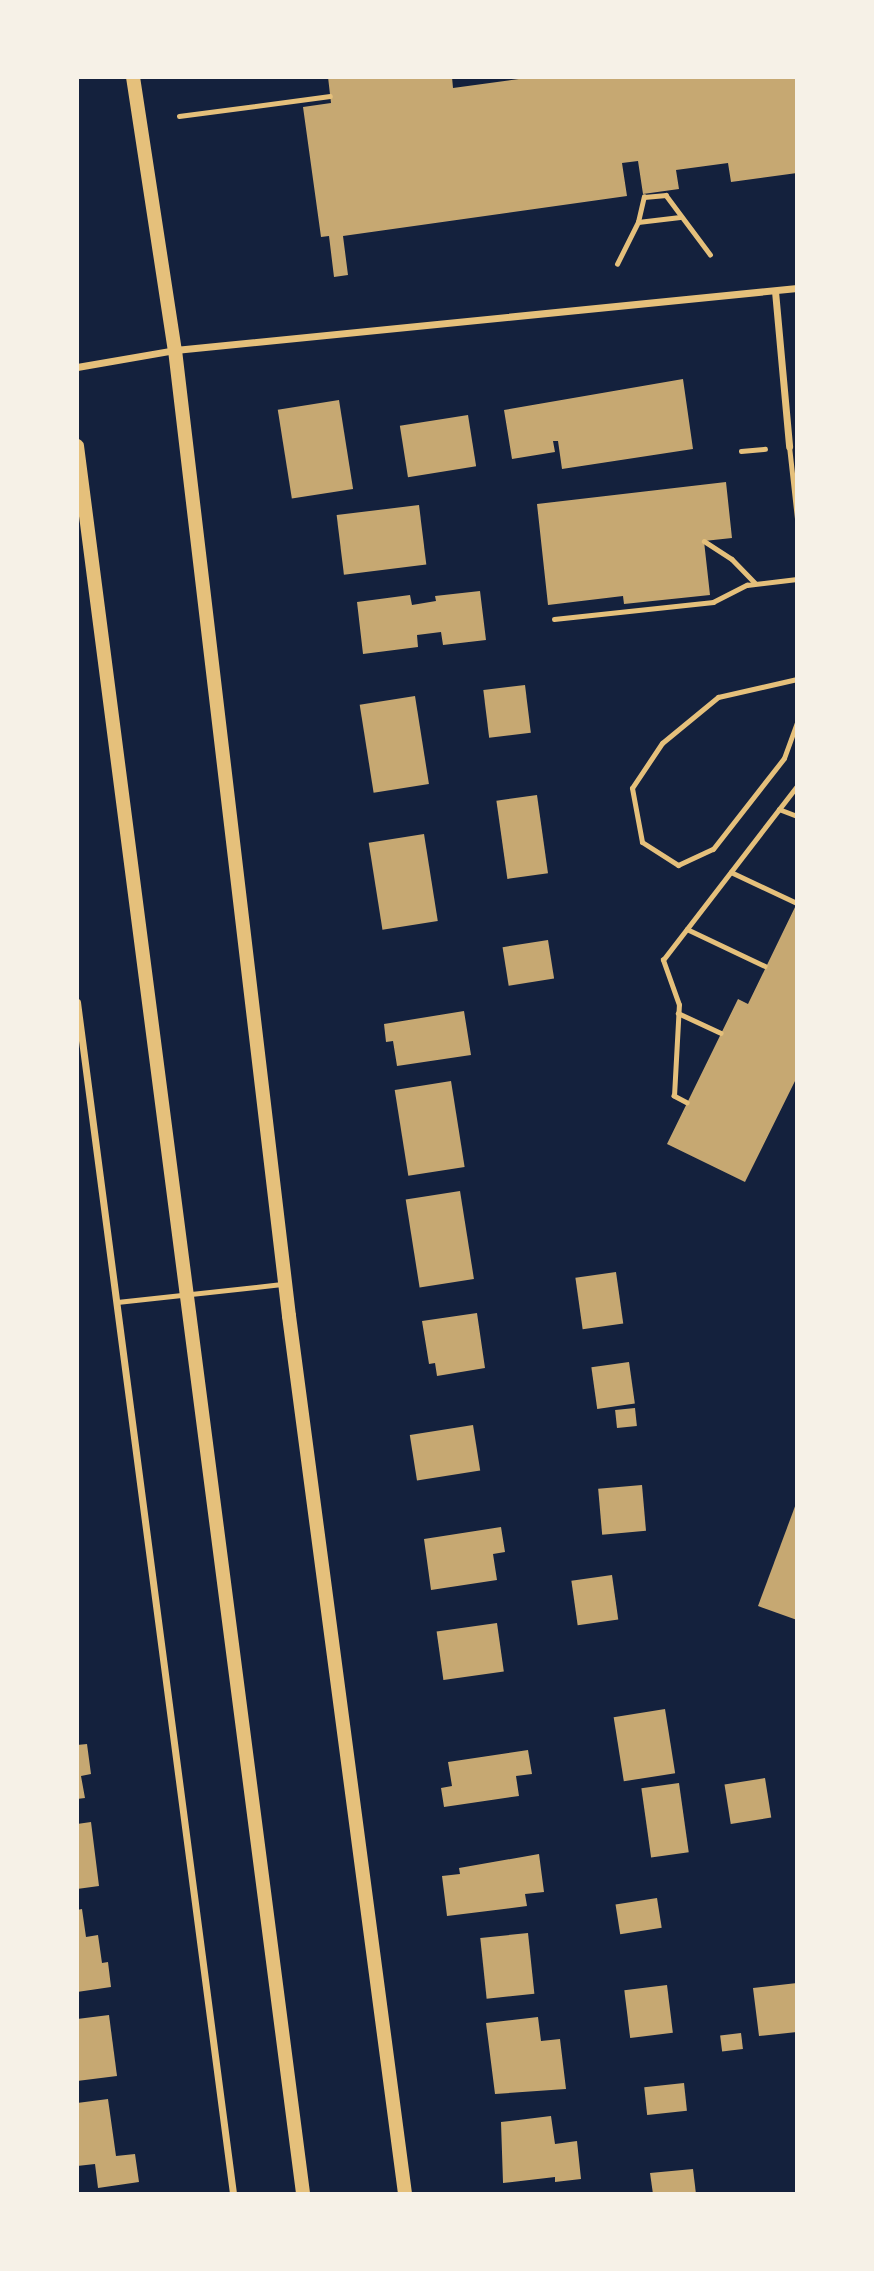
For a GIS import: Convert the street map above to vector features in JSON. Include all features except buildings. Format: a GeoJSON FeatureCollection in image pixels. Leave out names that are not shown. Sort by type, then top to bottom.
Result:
{"type":"FeatureCollection","features":[{"type":"Feature","properties":{"kind":"main road"},"geometry":{"type":"LineString","coordinates":[[134,77],[175,350],[285,1284],[405,2194]]}},
{"type":"Feature","properties":{"kind":"main road"},"geometry":{"type":"LineString","coordinates":[[77,446],[303,2194]]}},
{"type":"Feature","properties":{"kind":"street"},"geometry":{"type":"LineString","coordinates":[[77,367],[175,350],[797,288]]}},
{"type":"Feature","properties":{"kind":"street"},"geometry":{"type":"LineString","coordinates":[[775,291],[789,446]]}},
{"type":"Feature","properties":{"kind":"street"},"geometry":{"type":"LineString","coordinates":[[77,1002],[233,2194]]}},
{"type":"Feature","properties":{"kind":"lane"},"geometry":{"type":"LineString","coordinates":[[789,446],[797,519]]}},
{"type":"Feature","properties":{"kind":"lane"},"geometry":{"type":"LineString","coordinates":[[797,679],[718,697],[662,743],[632,788],[642,842],[678,865],[713,849],[784,758],[797,723]]}},
{"type":"Feature","properties":{"kind":"lane"},"geometry":{"type":"LineString","coordinates":[[117,1302],[285,1284]]}},
{"type":"Feature","properties":{"kind":"path"},"geometry":{"type":"LineString","coordinates":[[179,116],[330,96]]}},
{"type":"Feature","properties":{"kind":"path"},"geometry":{"type":"LineString","coordinates":[[617,264],[638,222],[644,197],[666,195],[710,254]]}},
{"type":"Feature","properties":{"kind":"path"},"geometry":{"type":"LineString","coordinates":[[638,222],[680,217]]}},
{"type":"Feature","properties":{"kind":"path"},"geometry":{"type":"LineString","coordinates":[[704,541],[732,559],[756,584]]}},
{"type":"Feature","properties":{"kind":"path"},"geometry":{"type":"LineString","coordinates":[[554,619],[713,602],[756,584],[797,579]]}},
{"type":"Feature","properties":{"kind":"path"},"geometry":{"type":"LineString","coordinates":[[687,1103],[674,1096],[678,1013],[663,960],[797,786]]}},
{"type":"Feature","properties":{"kind":"path"},"geometry":{"type":"LineString","coordinates":[[779,809],[797,816]]}},
{"type":"Feature","properties":{"kind":"path"},"geometry":{"type":"LineString","coordinates":[[731,872],[797,903]]}},
{"type":"Feature","properties":{"kind":"path"},"geometry":{"type":"LineString","coordinates":[[687,929],[765,966]]}},
{"type":"Feature","properties":{"kind":"path"},"geometry":{"type":"LineString","coordinates":[[678,1013],[721,1033]]}}]}
